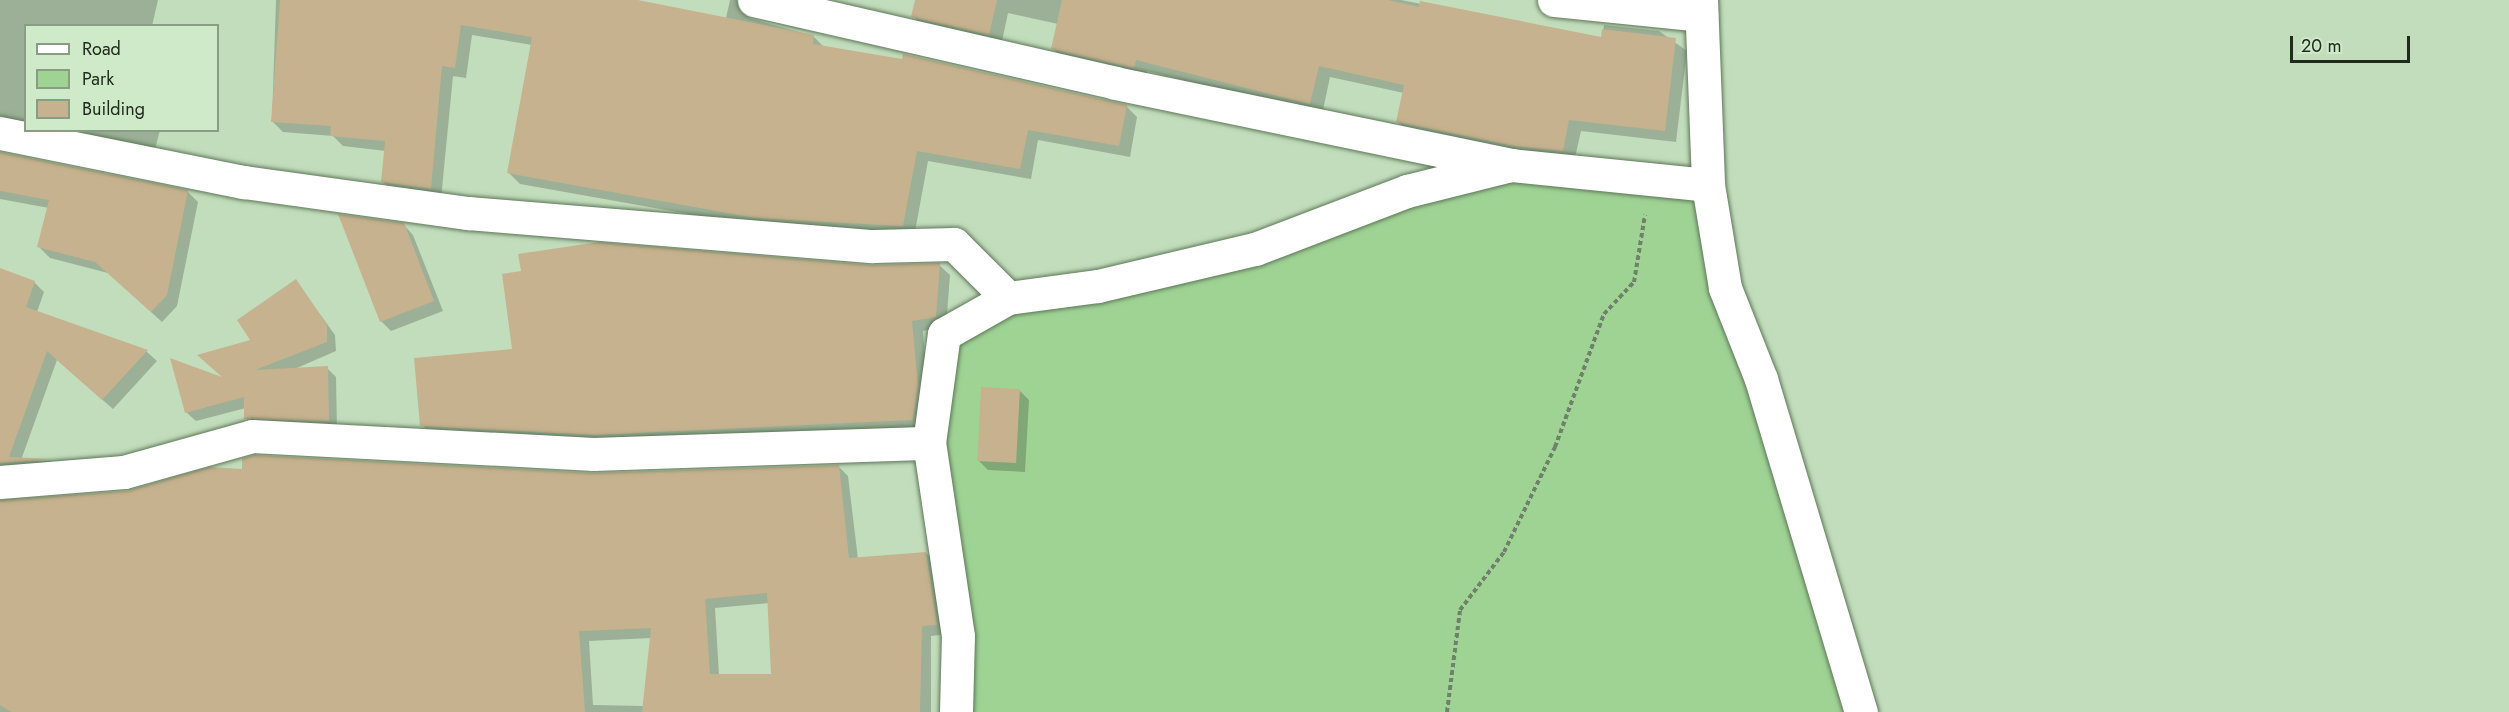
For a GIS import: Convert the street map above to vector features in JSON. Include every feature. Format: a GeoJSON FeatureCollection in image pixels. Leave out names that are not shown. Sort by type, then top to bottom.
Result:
{"type":"FeatureCollection","features":[{"type":"Feature","properties":{"kind":"street"},"geometry":{"type":"LineString","coordinates":[[754,0],[1115,83],[1511,165],[1708,185]]}},
{"type":"Feature","properties":{"kind":"street"},"geometry":{"type":"LineString","coordinates":[[1554,0],[1701,8],[1708,185],[1725,288],[1761,379],[1861,712]]}},
{"type":"Feature","properties":{"kind":"street"},"geometry":{"type":"LineString","coordinates":[[0,133],[244,182],[468,213],[873,246],[954,244],[1008,297]]}},
{"type":"Feature","properties":{"kind":"street"},"geometry":{"type":"LineString","coordinates":[[956,712],[958,636],[929,443],[944,334],[1008,297],[1098,286],[1255,249],[1407,191],[1511,165]]}},
{"type":"Feature","properties":{"kind":"street"},"geometry":{"type":"LineString","coordinates":[[0,482],[124,472],[252,436],[594,454],[929,443]]}},
{"type":"Feature","properties":{"kind":"path"},"geometry":{"type":"LineString","coordinates":[[1447,712],[1460,610],[1504,552],[1555,447],[1604,314],[1634,282],[1651,181]]}},
{"type":"Feature","properties":{"kind":"green space"},"geometry":{"type":"Polygon","coordinates":[[[1511,165],[1708,185],[1861,712],[956,712],[929,443],[944,334],[1511,165]]]}},
{"type":"Feature","properties":{"kind":"building"},"geometry":{"type":"Polygon","coordinates":[[[280,0],[638,0],[814,35],[813,44],[902,59],[903,54],[1127,105],[1119,146],[1028,130],[1020,169],[917,151],[903,226],[755,218],[507,173],[532,37],[461,25],[455,68],[442,66],[431,189],[381,182],[385,141],[330,136],[331,126],[271,122],[280,0]]]}},
{"type":"Feature","properties":{"kind":"building"},"geometry":{"type":"Polygon","coordinates":[[[915,0],[997,0],[989,35],[911,17],[915,0]]]}},
{"type":"Feature","properties":{"kind":"building"},"geometry":{"type":"Polygon","coordinates":[[[1062,0],[1388,0],[1419,7],[1420,1],[1601,37],[1602,29],[1676,38],[1665,131],[1569,120],[1563,151],[1514,146],[1396,122],[1404,85],[1319,66],[1310,104],[1136,60],[1134,68],[1119,65],[1051,49],[1062,0]]]}},
{"type":"Feature","properties":{"kind":"building"},"geometry":{"type":"Polygon","coordinates":[[[0,152],[188,190],[167,295],[151,312],[95,262],[37,247],[49,200],[0,191],[0,152]]]}},
{"type":"Feature","properties":{"kind":"building"},"geometry":{"type":"Polygon","coordinates":[[[338,214],[404,223],[434,301],[380,322],[338,214]]]}},
{"type":"Feature","properties":{"kind":"building"},"geometry":{"type":"Polygon","coordinates":[[[599,242],[871,265],[940,263],[936,317],[912,321],[918,385],[913,420],[594,435],[420,426],[414,358],[512,349],[502,274],[521,271],[518,254],[599,242]]]}},
{"type":"Feature","properties":{"kind":"building"},"geometry":{"type":"Polygon","coordinates":[[[0,268],[35,281],[26,307],[148,350],[102,400],[47,351],[9,457],[51,459],[0,463],[0,268]]]}},
{"type":"Feature","properties":{"kind":"building"},"geometry":{"type":"Polygon","coordinates":[[[296,279],[327,325],[327,342],[255,370],[328,366],[329,421],[244,419],[244,397],[185,413],[170,358],[222,377],[197,355],[250,340],[237,320],[296,279]]]}},
{"type":"Feature","properties":{"kind":"building"},"geometry":{"type":"Polygon","coordinates":[[[981,387],[1020,389],[1016,463],[977,461],[981,387]]]}},
{"type":"Feature","properties":{"kind":"building"},"geometry":{"type":"Polygon","coordinates":[[[254,455],[593,473],[839,465],[849,558],[926,552],[937,625],[922,626],[920,712],[642,712],[651,628],[579,631],[585,712],[11,712],[0,705],[0,500],[126,491],[209,467],[242,469],[242,458],[254,455]],[[767,593],[705,599],[710,674],[771,674],[767,593]]]}}]}
